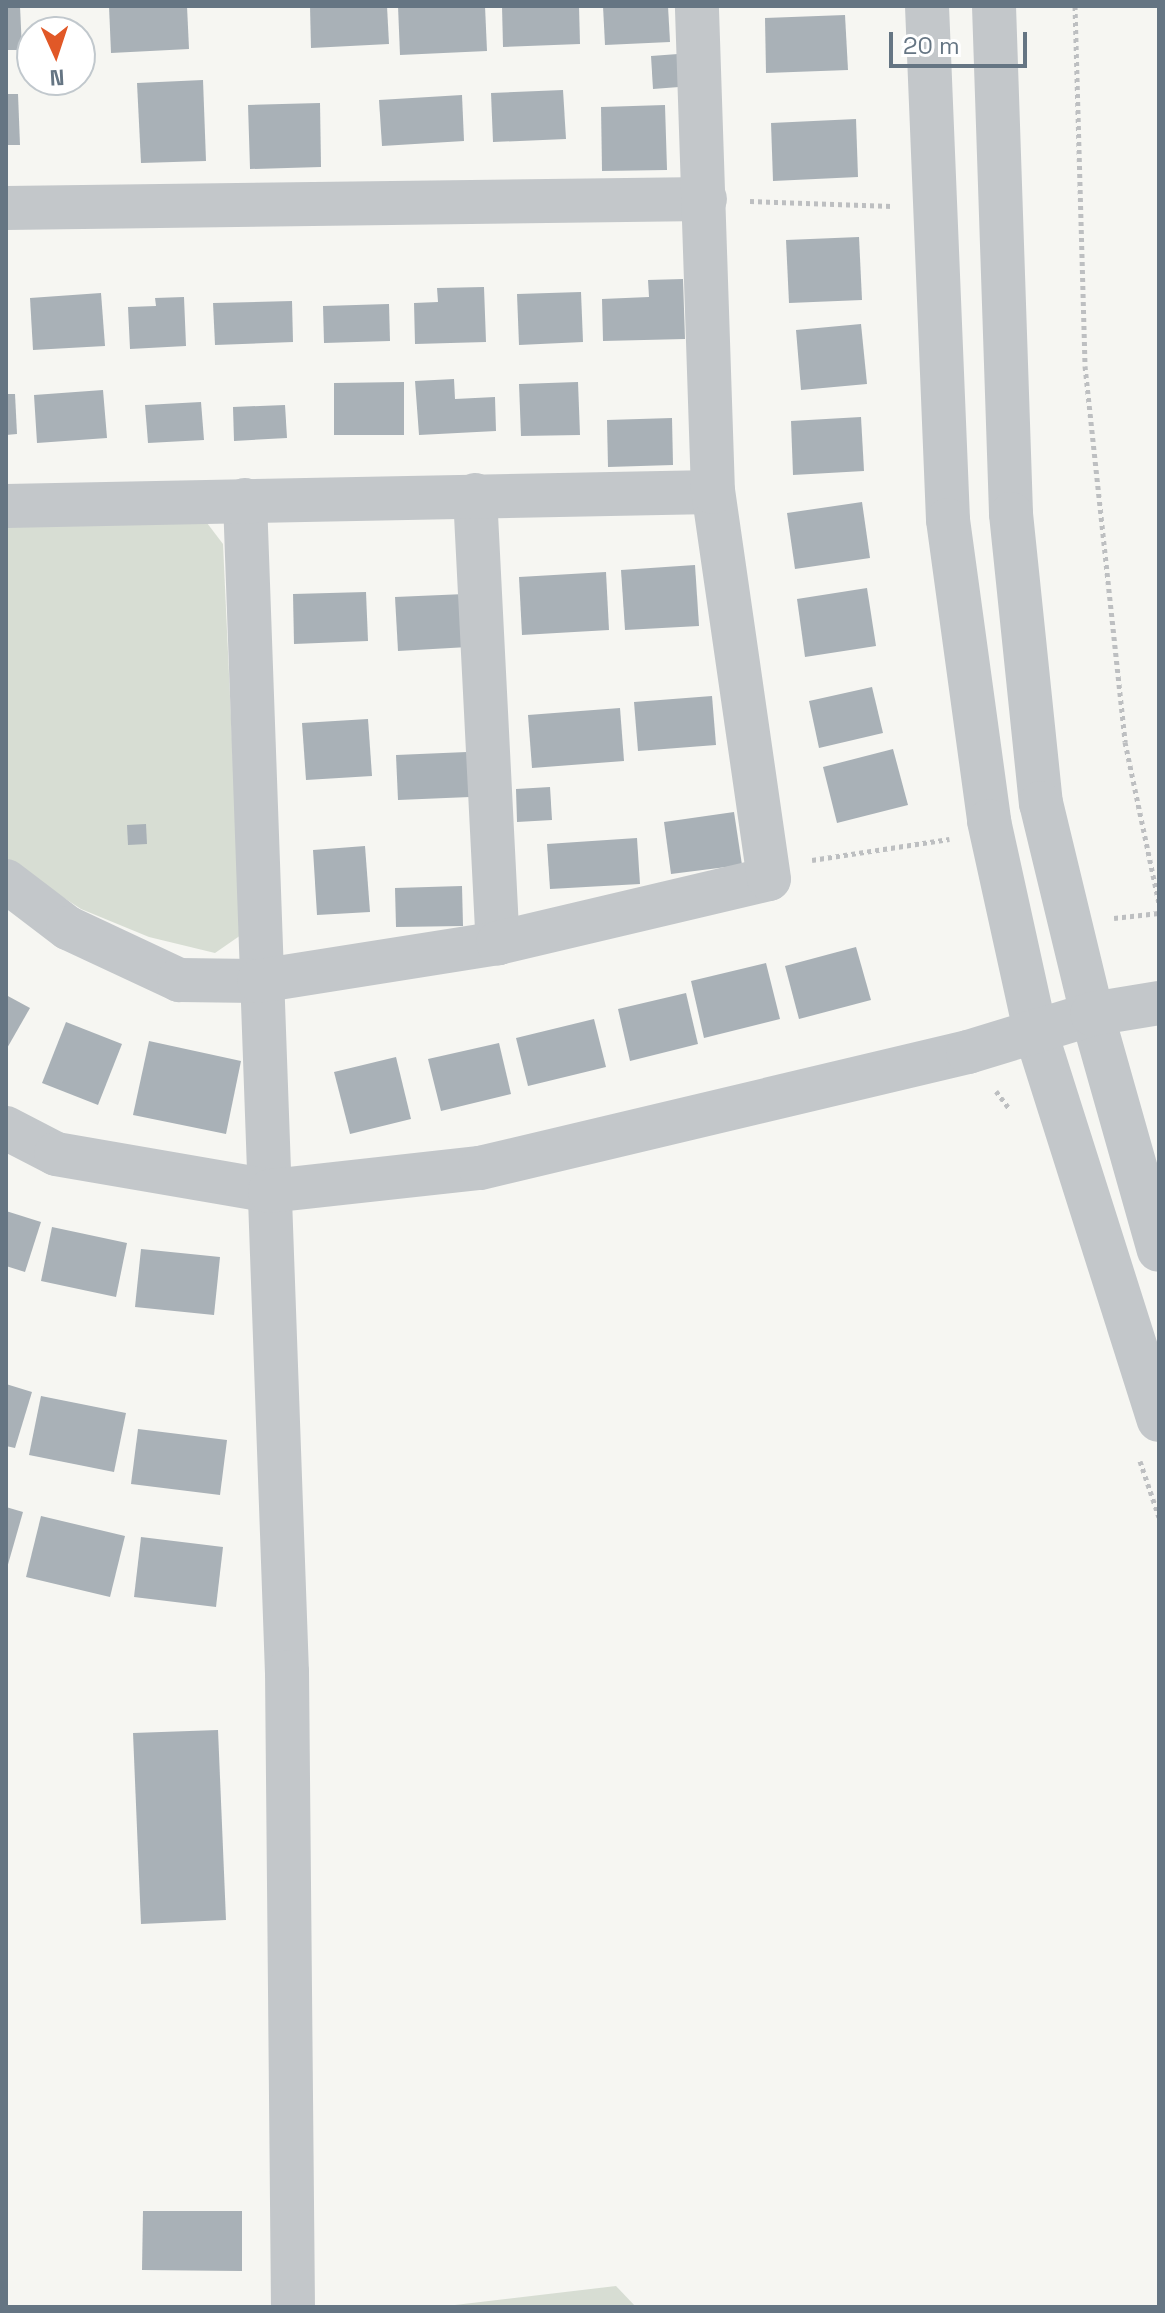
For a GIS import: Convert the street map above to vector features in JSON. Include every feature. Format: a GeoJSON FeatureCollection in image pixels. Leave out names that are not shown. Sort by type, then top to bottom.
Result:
{"type":"FeatureCollection","features":[{"type":"Feature","properties":{"kind":"street"},"geometry":{"type":"LineString","coordinates":[[6,881],[68,928],[179,980],[259,981],[498,943],[769,879],[713,492],[697,6]]}},
{"type":"Feature","properties":{"kind":"street"},"geometry":{"type":"LineString","coordinates":[[927,6],[948,520],[989,821],[1035,1030],[1159,1420]]}},
{"type":"Feature","properties":{"kind":"street"},"geometry":{"type":"LineString","coordinates":[[994,6],[1011,514],[1041,803],[1092,1014],[1159,1250]]}},
{"type":"Feature","properties":{"kind":"street"},"geometry":{"type":"LineString","coordinates":[[6,208],[705,199]]}},
{"type":"Feature","properties":{"kind":"street"},"geometry":{"type":"LineString","coordinates":[[6,506],[713,492]]}},
{"type":"Feature","properties":{"kind":"street"},"geometry":{"type":"LineString","coordinates":[[475,495],[498,943]]}},
{"type":"Feature","properties":{"kind":"street"},"geometry":{"type":"LineString","coordinates":[[245,500],[259,981],[270,1191],[287,1672],[293,2307]]}},
{"type":"Feature","properties":{"kind":"street"},"geometry":{"type":"LineString","coordinates":[[6,1128],[56,1154],[270,1191],[480,1168],[968,1052],[1092,1014],[1159,1003]]}},
{"type":"Feature","properties":{"kind":"path"},"geometry":{"type":"LineString","coordinates":[[1075,6],[1085,366],[1125,742],[1159,904]]}},
{"type":"Feature","properties":{"kind":"path"},"geometry":{"type":"LineString","coordinates":[[705,199],[901,206]]}},
{"type":"Feature","properties":{"kind":"path"},"geometry":{"type":"LineString","coordinates":[[768,867],[957,838],[989,821]]}},
{"type":"Feature","properties":{"kind":"shaded area"},"geometry":{"type":"Polygon","coordinates":[[[204,519],[223,544],[241,935],[215,953],[149,937],[81,909],[6,860],[6,521],[204,519]]]}},
{"type":"Feature","properties":{"kind":"shaded area"},"geometry":{"type":"Polygon","coordinates":[[[616,2286],[636,2307],[438,2307],[616,2286]]]}},
{"type":"Feature","properties":{"kind":"building"},"geometry":{"type":"Polygon","coordinates":[[[6,6],[20,6],[20,16],[16,16],[16,50],[6,50],[6,6]]]}},
{"type":"Feature","properties":{"kind":"building"},"geometry":{"type":"Polygon","coordinates":[[[109,6],[187,6],[189,49],[111,53],[109,6]]]}},
{"type":"Feature","properties":{"kind":"building"},"geometry":{"type":"Polygon","coordinates":[[[310,6],[387,6],[389,44],[311,48],[310,6]]]}},
{"type":"Feature","properties":{"kind":"building"},"geometry":{"type":"Polygon","coordinates":[[[398,6],[485,6],[487,51],[400,55],[398,6]]]}},
{"type":"Feature","properties":{"kind":"building"},"geometry":{"type":"Polygon","coordinates":[[[502,6],[579,6],[580,44],[503,47],[502,6]]]}},
{"type":"Feature","properties":{"kind":"building"},"geometry":{"type":"Polygon","coordinates":[[[603,6],[668,6],[670,42],[605,45],[603,6]]]}},
{"type":"Feature","properties":{"kind":"building"},"geometry":{"type":"Polygon","coordinates":[[[845,15],[848,70],[766,73],[765,18],[845,15]]]}},
{"type":"Feature","properties":{"kind":"building"},"geometry":{"type":"Polygon","coordinates":[[[678,54],[679,87],[653,89],[651,56],[678,54]]]}},
{"type":"Feature","properties":{"kind":"building"},"geometry":{"type":"Polygon","coordinates":[[[203,80],[206,161],[141,163],[137,83],[203,80]]]}},
{"type":"Feature","properties":{"kind":"building"},"geometry":{"type":"Polygon","coordinates":[[[563,90],[566,139],[493,142],[491,93],[563,90]]]}},
{"type":"Feature","properties":{"kind":"building"},"geometry":{"type":"Polygon","coordinates":[[[6,94],[16,94],[20,145],[6,145],[6,94]]]}},
{"type":"Feature","properties":{"kind":"building"},"geometry":{"type":"Polygon","coordinates":[[[462,95],[464,141],[382,146],[379,100],[462,95]]]}},
{"type":"Feature","properties":{"kind":"building"},"geometry":{"type":"Polygon","coordinates":[[[320,103],[321,167],[250,169],[248,105],[320,103]]]}},
{"type":"Feature","properties":{"kind":"building"},"geometry":{"type":"Polygon","coordinates":[[[665,105],[667,170],[602,171],[601,107],[665,105]]]}},
{"type":"Feature","properties":{"kind":"building"},"geometry":{"type":"Polygon","coordinates":[[[856,119],[858,177],[773,181],[771,123],[856,119]]]}},
{"type":"Feature","properties":{"kind":"building"},"geometry":{"type":"Polygon","coordinates":[[[859,237],[862,300],[789,303],[786,240],[859,237]]]}},
{"type":"Feature","properties":{"kind":"building"},"geometry":{"type":"Polygon","coordinates":[[[683,279],[685,339],[603,341],[602,299],[649,297],[648,280],[683,279]]]}},
{"type":"Feature","properties":{"kind":"building"},"geometry":{"type":"Polygon","coordinates":[[[484,287],[486,342],[415,344],[414,303],[438,302],[437,288],[484,287]]]}},
{"type":"Feature","properties":{"kind":"building"},"geometry":{"type":"Polygon","coordinates":[[[581,292],[583,342],[519,345],[517,294],[581,292]]]}},
{"type":"Feature","properties":{"kind":"building"},"geometry":{"type":"Polygon","coordinates":[[[101,293],[105,346],[33,350],[30,298],[101,293]]]}},
{"type":"Feature","properties":{"kind":"building"},"geometry":{"type":"Polygon","coordinates":[[[184,297],[186,346],[130,349],[128,307],[156,306],[155,298],[184,297]]]}},
{"type":"Feature","properties":{"kind":"building"},"geometry":{"type":"Polygon","coordinates":[[[292,301],[293,342],[215,345],[213,303],[292,301]]]}},
{"type":"Feature","properties":{"kind":"building"},"geometry":{"type":"Polygon","coordinates":[[[389,304],[390,341],[324,343],[323,306],[389,304]]]}},
{"type":"Feature","properties":{"kind":"building"},"geometry":{"type":"Polygon","coordinates":[[[861,324],[867,384],[801,390],[796,330],[861,324]]]}},
{"type":"Feature","properties":{"kind":"building"},"geometry":{"type":"Polygon","coordinates":[[[454,379],[455,399],[495,397],[496,431],[419,435],[415,381],[454,379]]]}},
{"type":"Feature","properties":{"kind":"building"},"geometry":{"type":"Polygon","coordinates":[[[404,382],[404,435],[334,435],[334,383],[404,382]]]}},
{"type":"Feature","properties":{"kind":"building"},"geometry":{"type":"Polygon","coordinates":[[[578,382],[580,435],[521,436],[519,384],[578,382]]]}},
{"type":"Feature","properties":{"kind":"building"},"geometry":{"type":"Polygon","coordinates":[[[103,390],[107,438],[37,443],[34,395],[103,390]]]}},
{"type":"Feature","properties":{"kind":"building"},"geometry":{"type":"Polygon","coordinates":[[[6,394],[15,394],[17,434],[6,435],[6,394]]]}},
{"type":"Feature","properties":{"kind":"building"},"geometry":{"type":"Polygon","coordinates":[[[201,402],[204,440],[148,443],[145,405],[201,402]]]}},
{"type":"Feature","properties":{"kind":"building"},"geometry":{"type":"Polygon","coordinates":[[[285,405],[287,438],[234,441],[233,407],[285,405]]]}},
{"type":"Feature","properties":{"kind":"building"},"geometry":{"type":"Polygon","coordinates":[[[861,417],[864,471],[793,475],[791,421],[861,417]]]}},
{"type":"Feature","properties":{"kind":"building"},"geometry":{"type":"Polygon","coordinates":[[[672,418],[673,465],[608,467],[607,420],[672,418]]]}},
{"type":"Feature","properties":{"kind":"building"},"geometry":{"type":"Polygon","coordinates":[[[862,502],[870,558],[795,569],[787,513],[862,502]]]}},
{"type":"Feature","properties":{"kind":"building"},"geometry":{"type":"Polygon","coordinates":[[[695,565],[699,626],[625,630],[621,570],[695,565]]]}},
{"type":"Feature","properties":{"kind":"building"},"geometry":{"type":"Polygon","coordinates":[[[606,572],[609,630],[522,635],[519,577],[606,572]]]}},
{"type":"Feature","properties":{"kind":"building"},"geometry":{"type":"Polygon","coordinates":[[[867,588],[876,646],[805,657],[797,599],[867,588]]]}},
{"type":"Feature","properties":{"kind":"building"},"geometry":{"type":"Polygon","coordinates":[[[366,592],[368,641],[294,644],[293,594],[366,592]]]}},
{"type":"Feature","properties":{"kind":"building"},"geometry":{"type":"Polygon","coordinates":[[[465,594],[468,647],[398,651],[395,597],[465,594]]]}},
{"type":"Feature","properties":{"kind":"building"},"geometry":{"type":"Polygon","coordinates":[[[872,687],[883,733],[819,748],[809,701],[872,687]]]}},
{"type":"Feature","properties":{"kind":"building"},"geometry":{"type":"Polygon","coordinates":[[[712,696],[716,745],[638,751],[634,702],[712,696]]]}},
{"type":"Feature","properties":{"kind":"building"},"geometry":{"type":"Polygon","coordinates":[[[620,708],[624,761],[532,768],[528,715],[620,708]]]}},
{"type":"Feature","properties":{"kind":"building"},"geometry":{"type":"Polygon","coordinates":[[[368,719],[372,776],[306,780],[302,723],[368,719]]]}},
{"type":"Feature","properties":{"kind":"building"},"geometry":{"type":"Polygon","coordinates":[[[893,749],[908,805],[837,823],[823,767],[893,749]]]}},
{"type":"Feature","properties":{"kind":"building"},"geometry":{"type":"Polygon","coordinates":[[[467,752],[470,797],[398,800],[396,755],[467,752]]]}},
{"type":"Feature","properties":{"kind":"building"},"geometry":{"type":"Polygon","coordinates":[[[550,787],[552,820],[517,822],[516,789],[550,787]]]}},
{"type":"Feature","properties":{"kind":"building"},"geometry":{"type":"Polygon","coordinates":[[[734,812],[742,865],[671,874],[664,822],[734,812]]]}},
{"type":"Feature","properties":{"kind":"building"},"geometry":{"type":"Polygon","coordinates":[[[146,824],[147,844],[128,845],[127,825],[146,824]]]}},
{"type":"Feature","properties":{"kind":"building"},"geometry":{"type":"Polygon","coordinates":[[[637,838],[640,884],[550,889],[547,844],[637,838]]]}},
{"type":"Feature","properties":{"kind":"building"},"geometry":{"type":"Polygon","coordinates":[[[365,846],[370,912],[317,915],[313,850],[365,846]]]}},
{"type":"Feature","properties":{"kind":"building"},"geometry":{"type":"Polygon","coordinates":[[[462,886],[463,926],[396,927],[395,888],[462,886]]]}},
{"type":"Feature","properties":{"kind":"building"},"geometry":{"type":"Polygon","coordinates":[[[856,947],[871,1000],[799,1019],[785,966],[856,947]]]}},
{"type":"Feature","properties":{"kind":"building"},"geometry":{"type":"Polygon","coordinates":[[[766,963],[780,1019],[704,1038],[691,981],[766,963]]]}},
{"type":"Feature","properties":{"kind":"building"},"geometry":{"type":"Polygon","coordinates":[[[686,993],[698,1044],[630,1061],[618,1009],[686,993]]]}},
{"type":"Feature","properties":{"kind":"building"},"geometry":{"type":"Polygon","coordinates":[[[6,995],[30,1008],[6,1050],[6,995]]]}},
{"type":"Feature","properties":{"kind":"building"},"geometry":{"type":"Polygon","coordinates":[[[594,1019],[606,1067],[528,1086],[516,1038],[594,1019]]]}},
{"type":"Feature","properties":{"kind":"building"},"geometry":{"type":"Polygon","coordinates":[[[66,1022],[122,1044],[98,1105],[42,1083],[66,1022]]]}},
{"type":"Feature","properties":{"kind":"building"},"geometry":{"type":"Polygon","coordinates":[[[149,1041],[241,1061],[226,1134],[133,1115],[149,1041]]]}},
{"type":"Feature","properties":{"kind":"building"},"geometry":{"type":"Polygon","coordinates":[[[499,1043],[511,1094],[441,1111],[428,1059],[499,1043]]]}},
{"type":"Feature","properties":{"kind":"building"},"geometry":{"type":"Polygon","coordinates":[[[396,1057],[411,1119],[350,1134],[334,1072],[396,1057]]]}},
{"type":"Feature","properties":{"kind":"building"},"geometry":{"type":"Polygon","coordinates":[[[6,1211],[41,1222],[25,1272],[6,1266],[6,1211]]]}},
{"type":"Feature","properties":{"kind":"building"},"geometry":{"type":"Polygon","coordinates":[[[52,1227],[127,1243],[116,1297],[41,1281],[52,1227]]]}},
{"type":"Feature","properties":{"kind":"building"},"geometry":{"type":"Polygon","coordinates":[[[141,1249],[220,1257],[214,1315],[135,1307],[141,1249]]]}},
{"type":"Feature","properties":{"kind":"building"},"geometry":{"type":"Polygon","coordinates":[[[6,1384],[32,1392],[15,1448],[6,1446],[6,1384]]]}},
{"type":"Feature","properties":{"kind":"building"},"geometry":{"type":"Polygon","coordinates":[[[41,1396],[126,1413],[114,1472],[29,1455],[41,1396]]]}},
{"type":"Feature","properties":{"kind":"building"},"geometry":{"type":"Polygon","coordinates":[[[138,1429],[227,1440],[220,1495],[131,1484],[138,1429]]]}},
{"type":"Feature","properties":{"kind":"building"},"geometry":{"type":"Polygon","coordinates":[[[6,1507],[23,1512],[7,1568],[6,1568],[6,1507]]]}},
{"type":"Feature","properties":{"kind":"building"},"geometry":{"type":"Polygon","coordinates":[[[41,1516],[125,1536],[110,1597],[26,1577],[41,1516]]]}},
{"type":"Feature","properties":{"kind":"building"},"geometry":{"type":"Polygon","coordinates":[[[141,1537],[223,1547],[216,1607],[134,1597],[141,1537]]]}},
{"type":"Feature","properties":{"kind":"building"},"geometry":{"type":"Polygon","coordinates":[[[218,1730],[226,1920],[141,1924],[133,1733],[218,1730]]]}},
{"type":"Feature","properties":{"kind":"building"},"geometry":{"type":"Polygon","coordinates":[[[143,2211],[242,2211],[242,2271],[142,2270],[143,2211]]]}}]}
